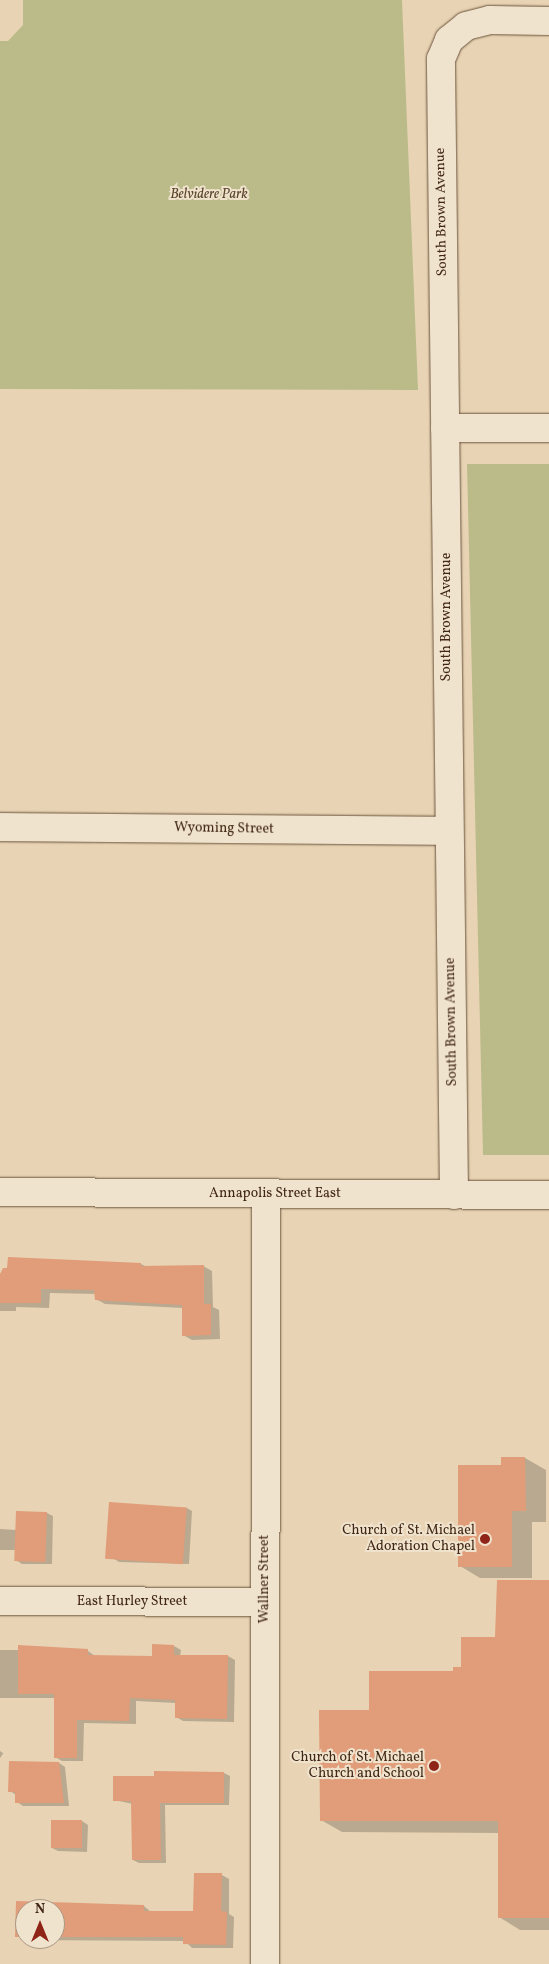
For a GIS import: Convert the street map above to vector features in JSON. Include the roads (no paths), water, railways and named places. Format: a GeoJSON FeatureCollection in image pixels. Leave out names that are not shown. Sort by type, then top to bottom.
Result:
{"type":"FeatureCollection","features":[{"type":"Feature","properties":{"kind":"street","name":"South Brown Avenue"},"geometry":{"type":"LineString","coordinates":[[454,1195],[441,59],[448,40],[466,26],[490,20],[549,21]]}},
{"type":"Feature","properties":{"kind":"street"},"geometry":{"type":"LineString","coordinates":[[445,428],[549,428]]}},
{"type":"Feature","properties":{"kind":"street","name":"Wyoming Street"},"geometry":{"type":"LineString","coordinates":[[0,827],[449,831]]}},
{"type":"Feature","properties":{"kind":"street","name":"Annapolis Street East"},"geometry":{"type":"LineString","coordinates":[[0,1192],[549,1196]]}},
{"type":"Feature","properties":{"kind":"street","name":"Wallner Street"},"geometry":{"type":"LineString","coordinates":[[265,1964],[266,1194]]}},
{"type":"Feature","properties":{"kind":"street","name":"East Hurley Street"},"geometry":{"type":"LineString","coordinates":[[0,1601],[265,1602]]}},
{"type":"Feature","properties":{"kind":"place","name":"Church of St. Michael Adoration Chapel"},"geometry":{"type":"Point","coordinates":[485,1539]}},
{"type":"Feature","properties":{"kind":"place","name":"Church of St. Michael Church and School"},"geometry":{"type":"Point","coordinates":[434,1766]}},
{"type":"Feature","properties":{"kind":"park label","name":"Belvidere Park"},"geometry":{"type":"Point","coordinates":[209,195]}}]}
